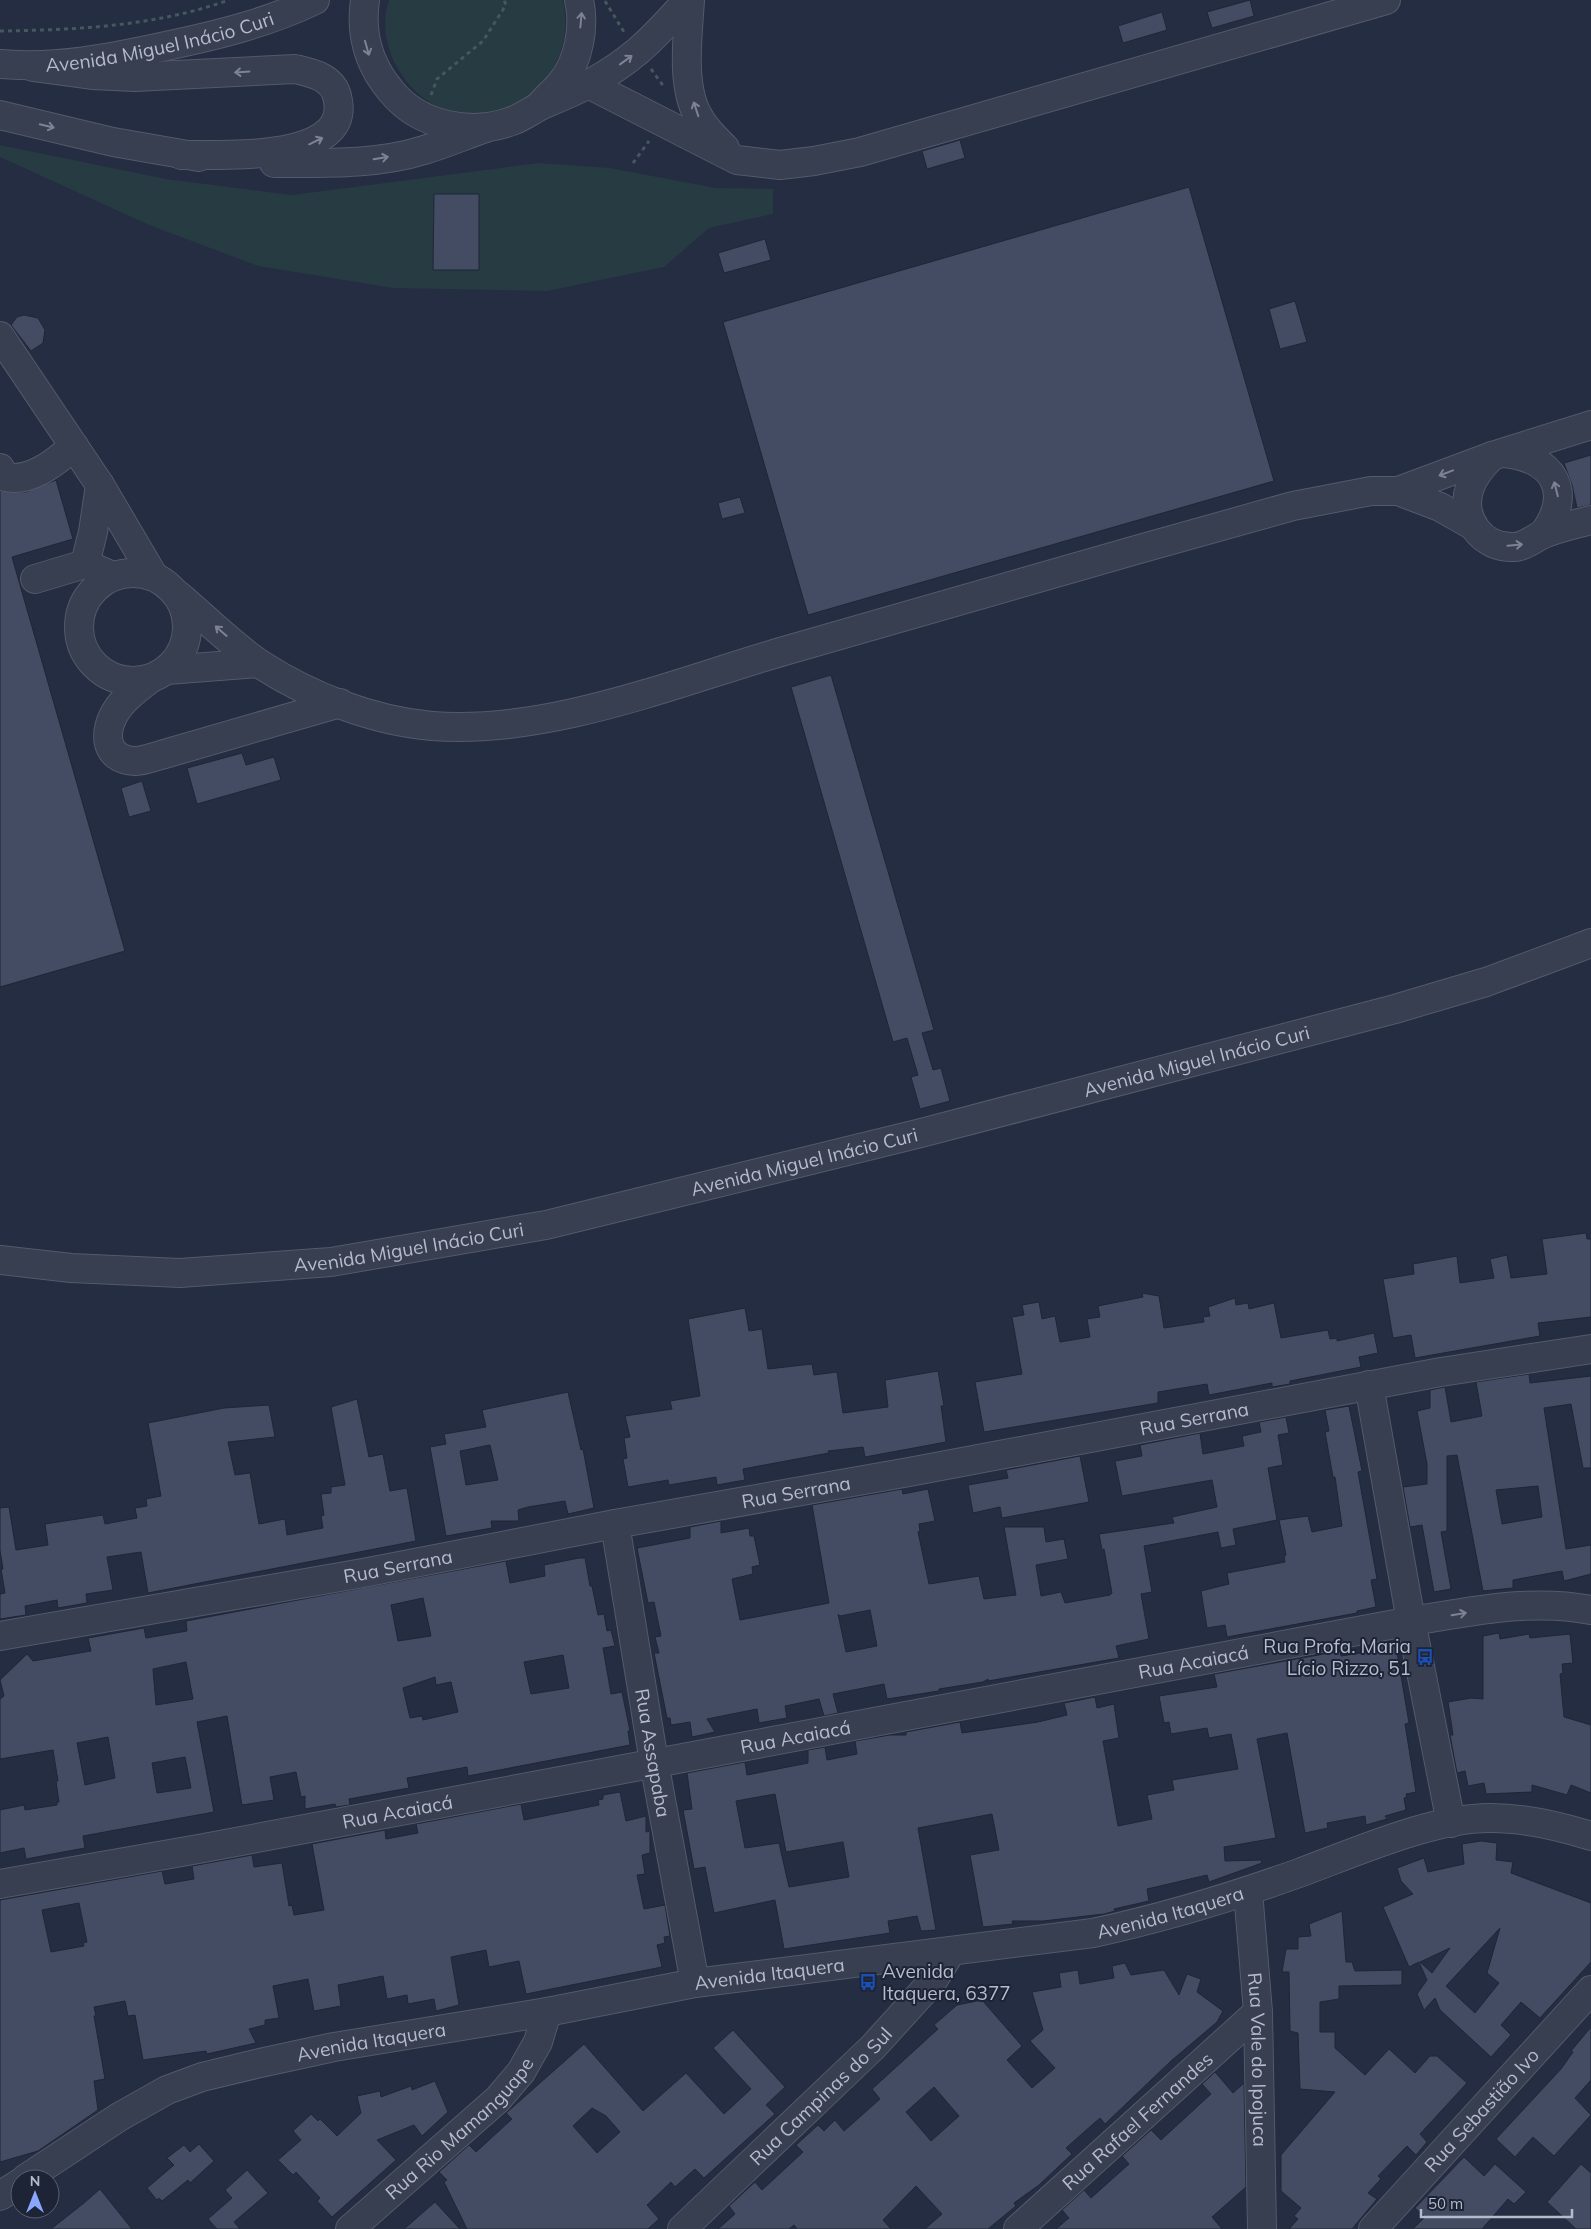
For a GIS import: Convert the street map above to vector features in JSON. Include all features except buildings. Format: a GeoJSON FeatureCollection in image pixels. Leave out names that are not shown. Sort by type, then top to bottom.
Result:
{"type":"FeatureCollection","features":[{"type":"Feature","properties":{"kind":"street","name":"Avenida Miguel Inácio Curi"},"geometry":{"type":"LineString","coordinates":[[0,64],[33,67],[112,58],[234,32],[282,16],[315,0]]}},
{"type":"Feature","properties":{"kind":"street"},"geometry":{"type":"LineString","coordinates":[[365,0],[362,18],[366,48],[379,77],[398,100],[424,117],[454,127],[486,128]]}},
{"type":"Feature","properties":{"kind":"street"},"geometry":{"type":"LineString","coordinates":[[537,107],[563,81],[578,48],[582,12],[579,0]]}},
{"type":"Feature","properties":{"kind":"street"},"geometry":{"type":"LineString","coordinates":[[0,115],[113,142],[181,155],[272,163],[322,163],[375,159],[422,151],[486,128],[513,121],[537,107],[590,85],[638,51],[689,0]]}},
{"type":"Feature","properties":{"kind":"street"},"geometry":{"type":"LineString","coordinates":[[689,0],[687,64],[690,91],[698,118],[737,160]]}},
{"type":"Feature","properties":{"kind":"street"},"geometry":{"type":"LineString","coordinates":[[590,85],[737,160],[780,165],[860,152],[1386,0]]}},
{"type":"Feature","properties":{"kind":"street"},"geometry":{"type":"LineString","coordinates":[[33,67],[92,75],[135,77],[295,69],[314,73],[328,81],[337,94],[340,108],[337,121],[332,130],[314,143],[282,151],[181,155]]}},
{"type":"Feature","properties":{"kind":"street"},"geometry":{"type":"LineString","coordinates":[[0,336],[100,485],[153,575]]}},
{"type":"Feature","properties":{"kind":"street"},"geometry":{"type":"LineString","coordinates":[[258,663],[158,675],[132,681],[113,678],[97,668],[85,654],[79,636],[79,617],[85,600],[97,586],[113,576],[131,572],[153,575],[167,583],[178,595],[258,663],[340,703],[387,718],[430,726],[485,727],[558,716],[622,700],[814,642],[1293,506],[1371,491],[1398,491],[1497,454],[1591,425]]}},
{"type":"Feature","properties":{"kind":"street"},"geometry":{"type":"LineString","coordinates":[[0,468],[5,476],[13,478],[29,475],[54,464],[74,446]]}},
{"type":"Feature","properties":{"kind":"street"},"geometry":{"type":"LineString","coordinates":[[1470,524],[1466,502],[1470,487],[1479,470],[1497,454],[1520,454],[1535,459],[1548,470],[1557,485],[1558,500],[1554,519],[1544,533]]}},
{"type":"Feature","properties":{"kind":"street"},"geometry":{"type":"LineString","coordinates":[[85,564],[93,532],[100,485]]}},
{"type":"Feature","properties":{"kind":"street"},"geometry":{"type":"LineString","coordinates":[[1398,491],[1440,507],[1470,524],[1484,538],[1499,545],[1515,547],[1531,542],[1544,533],[1591,520]]}},
{"type":"Feature","properties":{"kind":"street"},"geometry":{"type":"LineString","coordinates":[[35,579],[85,564],[113,576]]}},
{"type":"Feature","properties":{"kind":"street"},"geometry":{"type":"LineString","coordinates":[[178,595],[185,607],[188,635],[184,648],[177,660],[131,694],[116,711],[110,727],[108,742],[111,751],[121,759],[136,761],[161,755],[340,703]]}},
{"type":"Feature","properties":{"kind":"street","name":"Avenida Miguel Inácio Curi"},"geometry":{"type":"LineString","coordinates":[[0,1260],[71,1268],[180,1272],[330,1262],[546,1225],[921,1133],[1395,1009],[1486,982],[1591,943]]}},
{"type":"Feature","properties":{"kind":"street","name":"Rua Serrana"},"geometry":{"type":"LineString","coordinates":[[5,1641],[614,1524],[909,1472],[1369,1385],[1509,1360],[1591,1349]]}},
{"type":"Feature","properties":{"kind":"street"},"geometry":{"type":"LineString","coordinates":[[1369,1385],[1411,1621],[1451,1823]]}},
{"type":"Feature","properties":{"kind":"street","name":"Rua Assapaba"},"geometry":{"type":"LineString","coordinates":[[614,1524],[654,1762],[696,1984]]}},
{"type":"Feature","properties":{"kind":"street","name":"Rua Acaiacá"},"geometry":{"type":"LineString","coordinates":[[0,1884],[204,1848],[1411,1621],[1520,1604],[1568,1606],[1591,1610]]}},
{"type":"Feature","properties":{"kind":"street","name":"Avenida Itaquera"},"geometry":{"type":"LineString","coordinates":[[40,2169],[119,2117],[166,2090],[202,2077],[334,2047],[547,2012],[696,1984],[950,1952],[1148,1922],[1248,1891],[1398,1837],[1451,1823],[1490,1818],[1530,1821],[1591,1836]]}},
{"type":"Feature","properties":{"kind":"street","name":"Rua Vale do Ipojuca"},"geometry":{"type":"LineString","coordinates":[[1248,1891],[1258,2012],[1262,2229]]}},
{"type":"Feature","properties":{"kind":"street","name":"Rua Campinas do Sul"},"geometry":{"type":"LineString","coordinates":[[682,2229],[873,2047],[932,1982],[950,1952]]}},
{"type":"Feature","properties":{"kind":"street","name":"Rua Sebastião Ivo"},"geometry":{"type":"LineString","coordinates":[[1373,2229],[1591,1990]]}},
{"type":"Feature","properties":{"kind":"street","name":"Rua Rio Mamanguape"},"geometry":{"type":"LineString","coordinates":[[350,2229],[498,2099],[521,2072],[538,2042],[547,2012]]}},
{"type":"Feature","properties":{"kind":"street","name":"Rua Rafael Fernandes"},"geometry":{"type":"LineString","coordinates":[[1018,2229],[1258,2012]]}},
{"type":"Feature","properties":{"kind":"path"},"geometry":{"type":"LineString","coordinates":[[0,31],[56,31],[113,26],[169,16],[229,0]]}},
{"type":"Feature","properties":{"kind":"path"},"geometry":{"type":"LineString","coordinates":[[424,117],[437,79],[483,41],[506,5],[504,0]]}},
{"type":"Feature","properties":{"kind":"path"},"geometry":{"type":"LineString","coordinates":[[604,0],[667,91]]}},
{"type":"Feature","properties":{"kind":"path"},"geometry":{"type":"LineString","coordinates":[[633,163],[662,123]]}},
{"type":"Feature","properties":{"kind":"shaded area"},"geometry":{"type":"Polygon","coordinates":[[[389,0],[563,0],[564,38],[553,69],[532,93],[505,108],[475,114],[444,109],[417,92],[395,63],[389,48],[385,24],[389,0]]]}},
{"type":"Feature","properties":{"kind":"shaded area"},"geometry":{"type":"Polygon","coordinates":[[[0,145],[166,179],[292,195],[538,163],[610,168],[716,188],[773,189],[773,214],[709,228],[664,267],[547,291],[393,288],[258,266],[149,225],[0,157],[0,145]]]}},
{"type":"Feature","properties":{"kind":"place","name":"Rua Profa. Maria Lício Rizzo, 51"},"geometry":{"type":"Point","coordinates":[1425,1657]}},
{"type":"Feature","properties":{"kind":"place","name":"Avenida Itaquera, 6377"},"geometry":{"type":"Point","coordinates":[868,1982]}}]}
